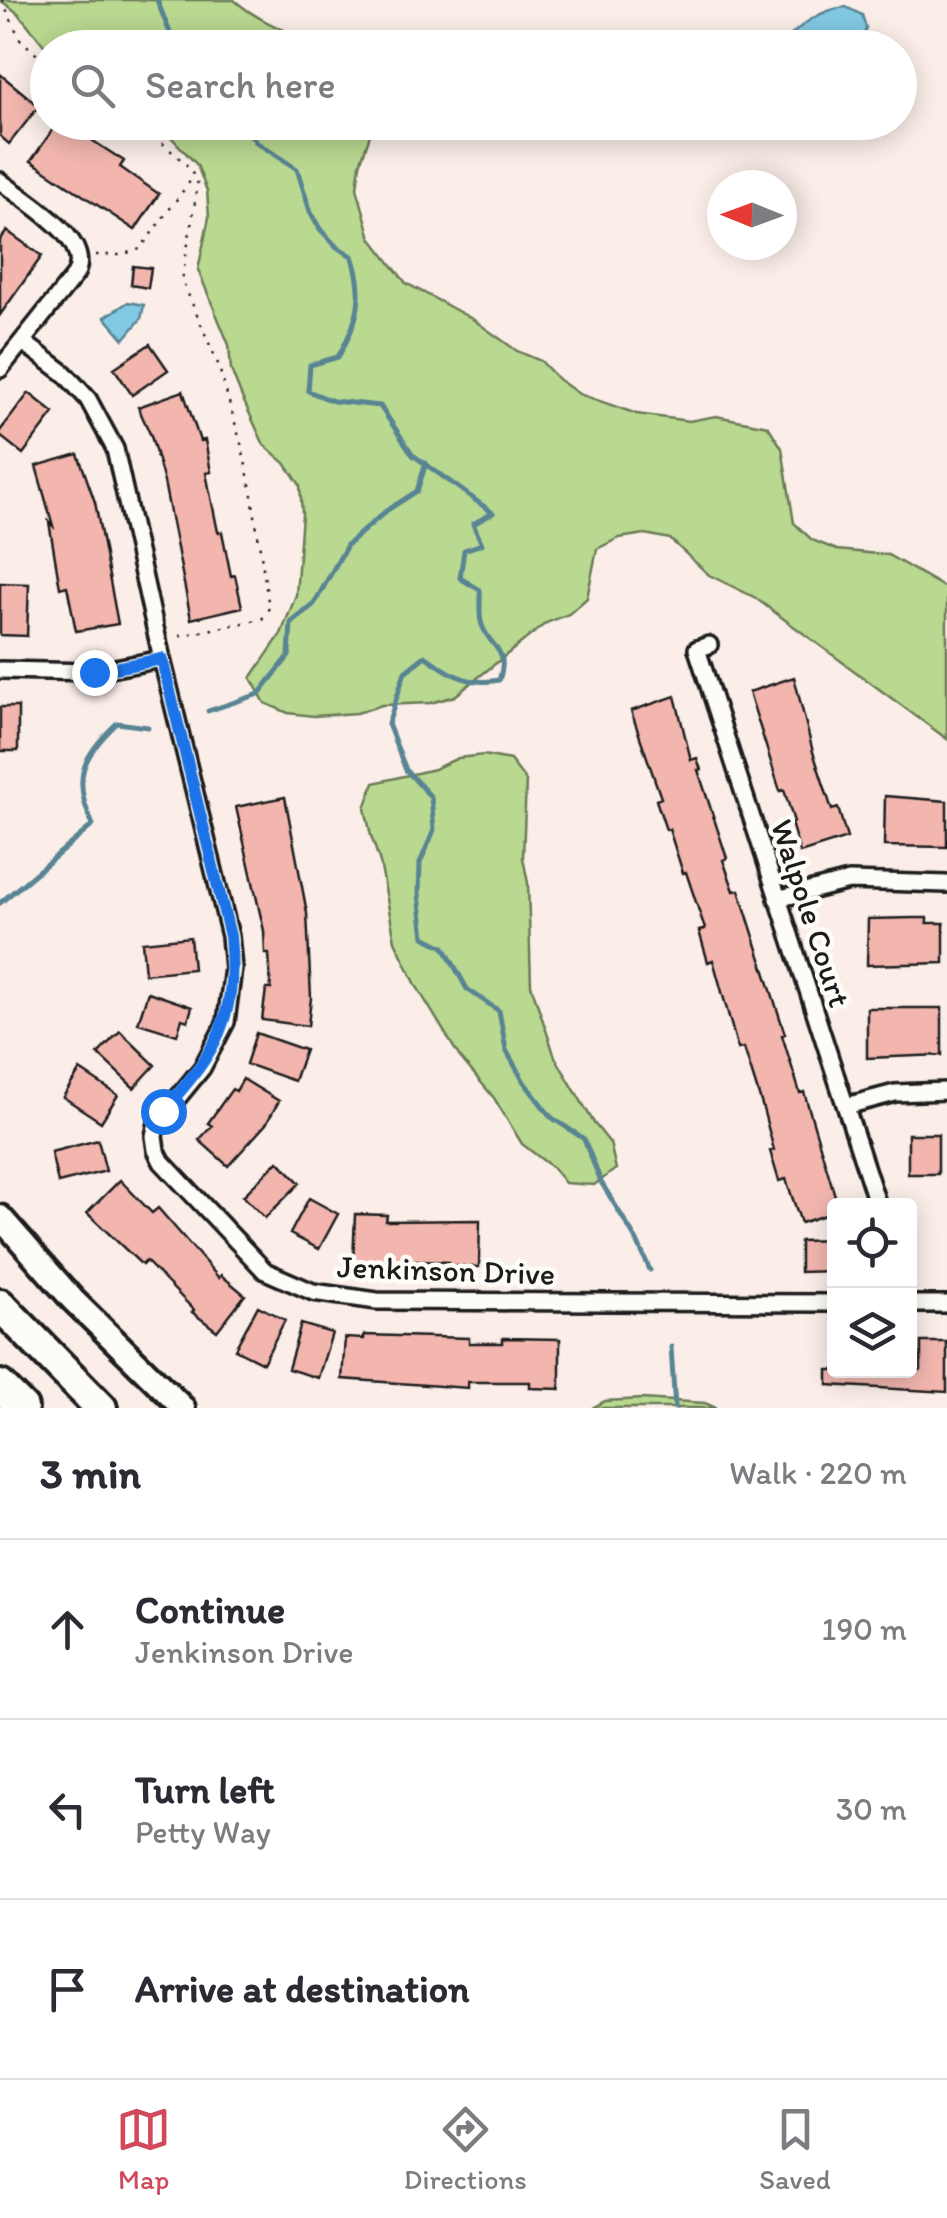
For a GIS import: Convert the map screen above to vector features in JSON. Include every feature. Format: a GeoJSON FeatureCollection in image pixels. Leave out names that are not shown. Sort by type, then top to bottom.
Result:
{"type":"FeatureCollection","features":[{"type":"Feature","properties":{"kind":"highway"},"geometry":{"type":"LineString","coordinates":[[0,1305],[101,1408]]}},
{"type":"Feature","properties":{"kind":"highway"},"geometry":{"type":"LineString","coordinates":[[0,1386],[22,1408]]}},
{"type":"Feature","properties":{"kind":"main road"},"geometry":{"type":"LineString","coordinates":[[0,1217],[73,1300],[183,1408]]}},
{"type":"Feature","properties":{"kind":"street"},"geometry":{"type":"LineString","coordinates":[[0,181],[71,238],[80,253],[75,275],[0,369]]}},
{"type":"Feature","properties":{"kind":"street","name":"Jenkinson Drive"},"geometry":{"type":"LineString","coordinates":[[23,342],[64,373],[88,400],[115,448],[230,936],[231,998],[216,1045],[202,1068],[163,1111],[154,1136],[162,1162],[265,1271],[312,1292],[377,1300],[827,1303]]}},
{"type":"Feature","properties":{"kind":"street","name":"Walpole Court"},"geometry":{"type":"LineString","coordinates":[[709,645],[698,649],[875,1198]]}},
{"type":"Feature","properties":{"kind":"street"},"geometry":{"type":"LineString","coordinates":[[0,670],[94,672],[162,659]]}},
{"type":"Feature","properties":{"kind":"street"},"geometry":{"type":"LineString","coordinates":[[777,898],[849,881],[947,884]]}},
{"type":"Feature","properties":{"kind":"street"},"geometry":{"type":"LineString","coordinates":[[846,1106],[895,1093],[947,1091]]}},
{"type":"Feature","properties":{"kind":"street"},"geometry":{"type":"LineString","coordinates":[[917,1304],[947,1304]]}},
{"type":"Feature","properties":{"kind":"path"},"geometry":{"type":"LineString","coordinates":[[2,0],[20,39],[30,48]]}},
{"type":"Feature","properties":{"kind":"path"},"geometry":{"type":"LineString","coordinates":[[158,140],[189,167],[198,184],[182,280],[218,364],[242,447],[269,608],[262,619],[158,640]]}},
{"type":"Feature","properties":{"kind":"path"},"geometry":{"type":"LineString","coordinates":[[80,253],[105,256],[140,248],[194,176]]}},
{"type":"Feature","properties":{"kind":"green space"},"geometry":{"type":"Polygon","coordinates":[[[0,0],[234,0],[284,30],[32,30],[0,0]]]}},
{"type":"Feature","properties":{"kind":"green space"},"geometry":{"type":"Polygon","coordinates":[[[174,140],[368,140],[357,188],[371,238],[406,283],[474,320],[517,351],[541,361],[579,394],[637,414],[689,421],[716,416],[768,426],[782,448],[794,523],[812,540],[837,550],[888,555],[947,589],[947,739],[754,597],[709,575],[670,539],[645,534],[619,538],[597,549],[587,598],[569,614],[546,623],[455,696],[431,703],[382,705],[357,713],[314,716],[288,713],[265,703],[251,678],[281,634],[296,595],[302,514],[300,485],[285,463],[264,445],[231,370],[229,345],[198,270],[209,217],[207,191],[197,165],[174,140]]]}},
{"type":"Feature","properties":{"kind":"green space"},"geometry":{"type":"Polygon","coordinates":[[[484,755],[510,760],[526,781],[523,858],[528,883],[531,985],[555,1057],[610,1143],[616,1169],[594,1185],[565,1183],[553,1168],[522,1144],[494,1098],[459,1056],[417,987],[395,941],[365,808],[374,783],[434,769],[458,758],[484,755]]]}},
{"type":"Feature","properties":{"kind":"green space"},"geometry":{"type":"Polygon","coordinates":[[[605,1401],[705,1403],[716,1408],[592,1408],[605,1401]]]}},
{"type":"Feature","properties":{"kind":"water"},"geometry":{"type":"Polygon","coordinates":[[[846,7],[862,15],[865,30],[798,30],[827,11],[846,7]]]}},
{"type":"Feature","properties":{"kind":"water"},"geometry":{"type":"Polygon","coordinates":[[[128,302],[144,305],[141,319],[124,339],[105,317],[128,302]]]}},
{"type":"Feature","properties":{"kind":"building"},"geometry":{"type":"Polygon","coordinates":[[[0,74],[30,99],[30,117],[9,144],[0,136],[0,74]]]}},
{"type":"Feature","properties":{"kind":"building"},"geometry":{"type":"Polygon","coordinates":[[[46,140],[92,140],[124,161],[120,167],[159,194],[135,230],[31,161],[46,140]]]}},
{"type":"Feature","properties":{"kind":"building"},"geometry":{"type":"Polygon","coordinates":[[[7,231],[42,256],[0,315],[0,240],[7,231]]]}},
{"type":"Feature","properties":{"kind":"building"},"geometry":{"type":"Polygon","coordinates":[[[133,266],[151,268],[148,288],[131,285],[133,266]]]}},
{"type":"Feature","properties":{"kind":"building"},"geometry":{"type":"Polygon","coordinates":[[[150,344],[168,370],[132,395],[114,368],[150,344]]]}},
{"type":"Feature","properties":{"kind":"building"},"geometry":{"type":"Polygon","coordinates":[[[183,391],[200,441],[205,440],[211,472],[206,473],[218,532],[222,532],[242,607],[191,619],[164,482],[138,407],[183,391]]]}},
{"type":"Feature","properties":{"kind":"building"},"geometry":{"type":"Polygon","coordinates":[[[29,393],[54,413],[23,454],[0,436],[0,431],[29,393]]]}},
{"type":"Feature","properties":{"kind":"building"},"geometry":{"type":"Polygon","coordinates":[[[78,454],[95,502],[118,624],[76,631],[67,586],[60,588],[49,522],[53,526],[36,466],[78,454]]]}},
{"type":"Feature","properties":{"kind":"building"},"geometry":{"type":"Polygon","coordinates":[[[0,583],[29,584],[27,636],[0,635],[0,583]]]}},
{"type":"Feature","properties":{"kind":"building"},"geometry":{"type":"Polygon","coordinates":[[[794,677],[832,810],[838,808],[847,838],[800,853],[784,790],[780,791],[749,692],[794,677]]]}},
{"type":"Feature","properties":{"kind":"building"},"geometry":{"type":"Polygon","coordinates":[[[675,696],[691,760],[697,758],[701,770],[727,858],[723,860],[734,891],[739,890],[836,1198],[827,1198],[827,1214],[801,1223],[786,1179],[779,1181],[762,1105],[744,1048],[738,1049],[713,960],[708,962],[699,931],[705,929],[686,872],[683,873],[669,829],[666,830],[656,800],[661,798],[631,711],[675,696]]]}},
{"type":"Feature","properties":{"kind":"building"},"geometry":{"type":"Polygon","coordinates":[[[0,707],[18,707],[18,751],[0,751],[0,707]]]}},
{"type":"Feature","properties":{"kind":"building"},"geometry":{"type":"Polygon","coordinates":[[[885,796],[947,801],[947,847],[884,846],[885,796]]]}},
{"type":"Feature","properties":{"kind":"building"},"geometry":{"type":"Polygon","coordinates":[[[285,797],[307,913],[311,998],[308,1026],[262,1020],[266,989],[271,989],[269,954],[265,954],[264,931],[236,807],[285,797]]]}},
{"type":"Feature","properties":{"kind":"building"},"geometry":{"type":"Polygon","coordinates":[[[927,918],[927,923],[944,923],[944,963],[867,965],[868,919],[927,918]]]}},
{"type":"Feature","properties":{"kind":"building"},"geometry":{"type":"Polygon","coordinates":[[[190,937],[193,969],[145,974],[142,942],[190,937]]]}},
{"type":"Feature","properties":{"kind":"building"},"geometry":{"type":"Polygon","coordinates":[[[148,992],[192,1007],[188,1021],[182,1019],[177,1035],[138,1023],[148,992]]]}},
{"type":"Feature","properties":{"kind":"building"},"geometry":{"type":"Polygon","coordinates":[[[867,1008],[942,1008],[942,1055],[867,1058],[867,1008]]]}},
{"type":"Feature","properties":{"kind":"building"},"geometry":{"type":"Polygon","coordinates":[[[120,1031],[155,1065],[134,1088],[98,1054],[120,1031]]]}},
{"type":"Feature","properties":{"kind":"building"},"geometry":{"type":"Polygon","coordinates":[[[256,1033],[305,1050],[294,1081],[246,1064],[256,1033]]]}},
{"type":"Feature","properties":{"kind":"building"},"geometry":{"type":"Polygon","coordinates":[[[80,1070],[118,1095],[101,1122],[63,1097],[80,1070]]]}},
{"type":"Feature","properties":{"kind":"building"},"geometry":{"type":"Polygon","coordinates":[[[243,1079],[279,1101],[266,1124],[228,1166],[199,1140],[212,1126],[208,1123],[232,1089],[236,1091],[243,1079]]]}},
{"type":"Feature","properties":{"kind":"building"},"geometry":{"type":"Polygon","coordinates":[[[908,1134],[938,1134],[938,1174],[908,1174],[908,1134]]]}},
{"type":"Feature","properties":{"kind":"building"},"geometry":{"type":"Polygon","coordinates":[[[98,1140],[106,1171],[58,1183],[51,1152],[98,1140]]]}},
{"type":"Feature","properties":{"kind":"building"},"geometry":{"type":"Polygon","coordinates":[[[278,1161],[300,1183],[265,1218],[243,1196],[278,1161]]]}},
{"type":"Feature","properties":{"kind":"building"},"geometry":{"type":"Polygon","coordinates":[[[120,1180],[152,1213],[158,1208],[219,1278],[221,1275],[245,1295],[217,1331],[192,1312],[146,1261],[142,1265],[87,1213],[120,1180]]]}},
{"type":"Feature","properties":{"kind":"building"},"geometry":{"type":"Polygon","coordinates":[[[309,1198],[338,1214],[319,1249],[290,1234],[309,1198]]]}},
{"type":"Feature","properties":{"kind":"building"},"geometry":{"type":"Polygon","coordinates":[[[355,1214],[387,1215],[386,1221],[480,1220],[479,1267],[414,1261],[414,1266],[353,1264],[355,1214]]]}},
{"type":"Feature","properties":{"kind":"building"},"geometry":{"type":"Polygon","coordinates":[[[827,1240],[827,1271],[800,1272],[800,1241],[827,1240]]]}},
{"type":"Feature","properties":{"kind":"building"},"geometry":{"type":"Polygon","coordinates":[[[258,1306],[285,1320],[263,1363],[235,1349],[258,1306]]]}},
{"type":"Feature","properties":{"kind":"building"},"geometry":{"type":"Polygon","coordinates":[[[301,1324],[332,1333],[318,1378],[288,1369],[301,1324]]]}},
{"type":"Feature","properties":{"kind":"building"},"geometry":{"type":"Polygon","coordinates":[[[364,1335],[469,1338],[469,1343],[503,1343],[503,1338],[560,1339],[560,1389],[530,1388],[530,1382],[468,1382],[468,1388],[342,1379],[345,1338],[364,1339],[364,1335]]]}},
{"type":"Feature","properties":{"kind":"building"},"geometry":{"type":"Polygon","coordinates":[[[921,1342],[947,1342],[947,1392],[828,1385],[828,1378],[917,1378],[917,1370],[921,1370],[921,1342]]]}},
{"type":"Feature","properties":{"kind":"waterway"},"geometry":{"type":"LineString","coordinates":[[157,0],[169,30]]}},
{"type":"Feature","properties":{"kind":"waterway"},"geometry":{"type":"LineString","coordinates":[[254,140],[297,169],[310,211],[320,229],[352,256],[359,283],[358,308],[351,332],[338,357],[310,365],[308,391],[333,401],[380,406],[413,455],[493,513],[473,524],[482,544],[464,550],[460,578],[480,590],[481,621],[501,655],[499,680],[460,677],[425,656],[405,672],[388,724],[406,770],[431,797],[434,830],[420,863],[424,937],[444,947],[467,989],[499,1011],[506,1050],[524,1082],[551,1117],[584,1139],[601,1182],[650,1270]]}},
{"type":"Feature","properties":{"kind":"waterway"},"geometry":{"type":"LineString","coordinates":[[208,711],[259,694],[289,656],[291,623],[314,604],[347,545],[386,511],[417,491],[426,463]]}},
{"type":"Feature","properties":{"kind":"waterway"},"geometry":{"type":"LineString","coordinates":[[0,903],[93,825],[82,781],[88,758],[105,735],[117,723],[148,727]]}},
{"type":"Feature","properties":{"kind":"waterway"},"geometry":{"type":"LineString","coordinates":[[671,1347],[675,1408]]}},
{"type":"Feature","properties":{"kind":"route"},"geometry":{"type":"LineString","coordinates":[[94,672],[162,659],[230,936],[233,968],[226,1022],[202,1068],[163,1111]]}}]}
